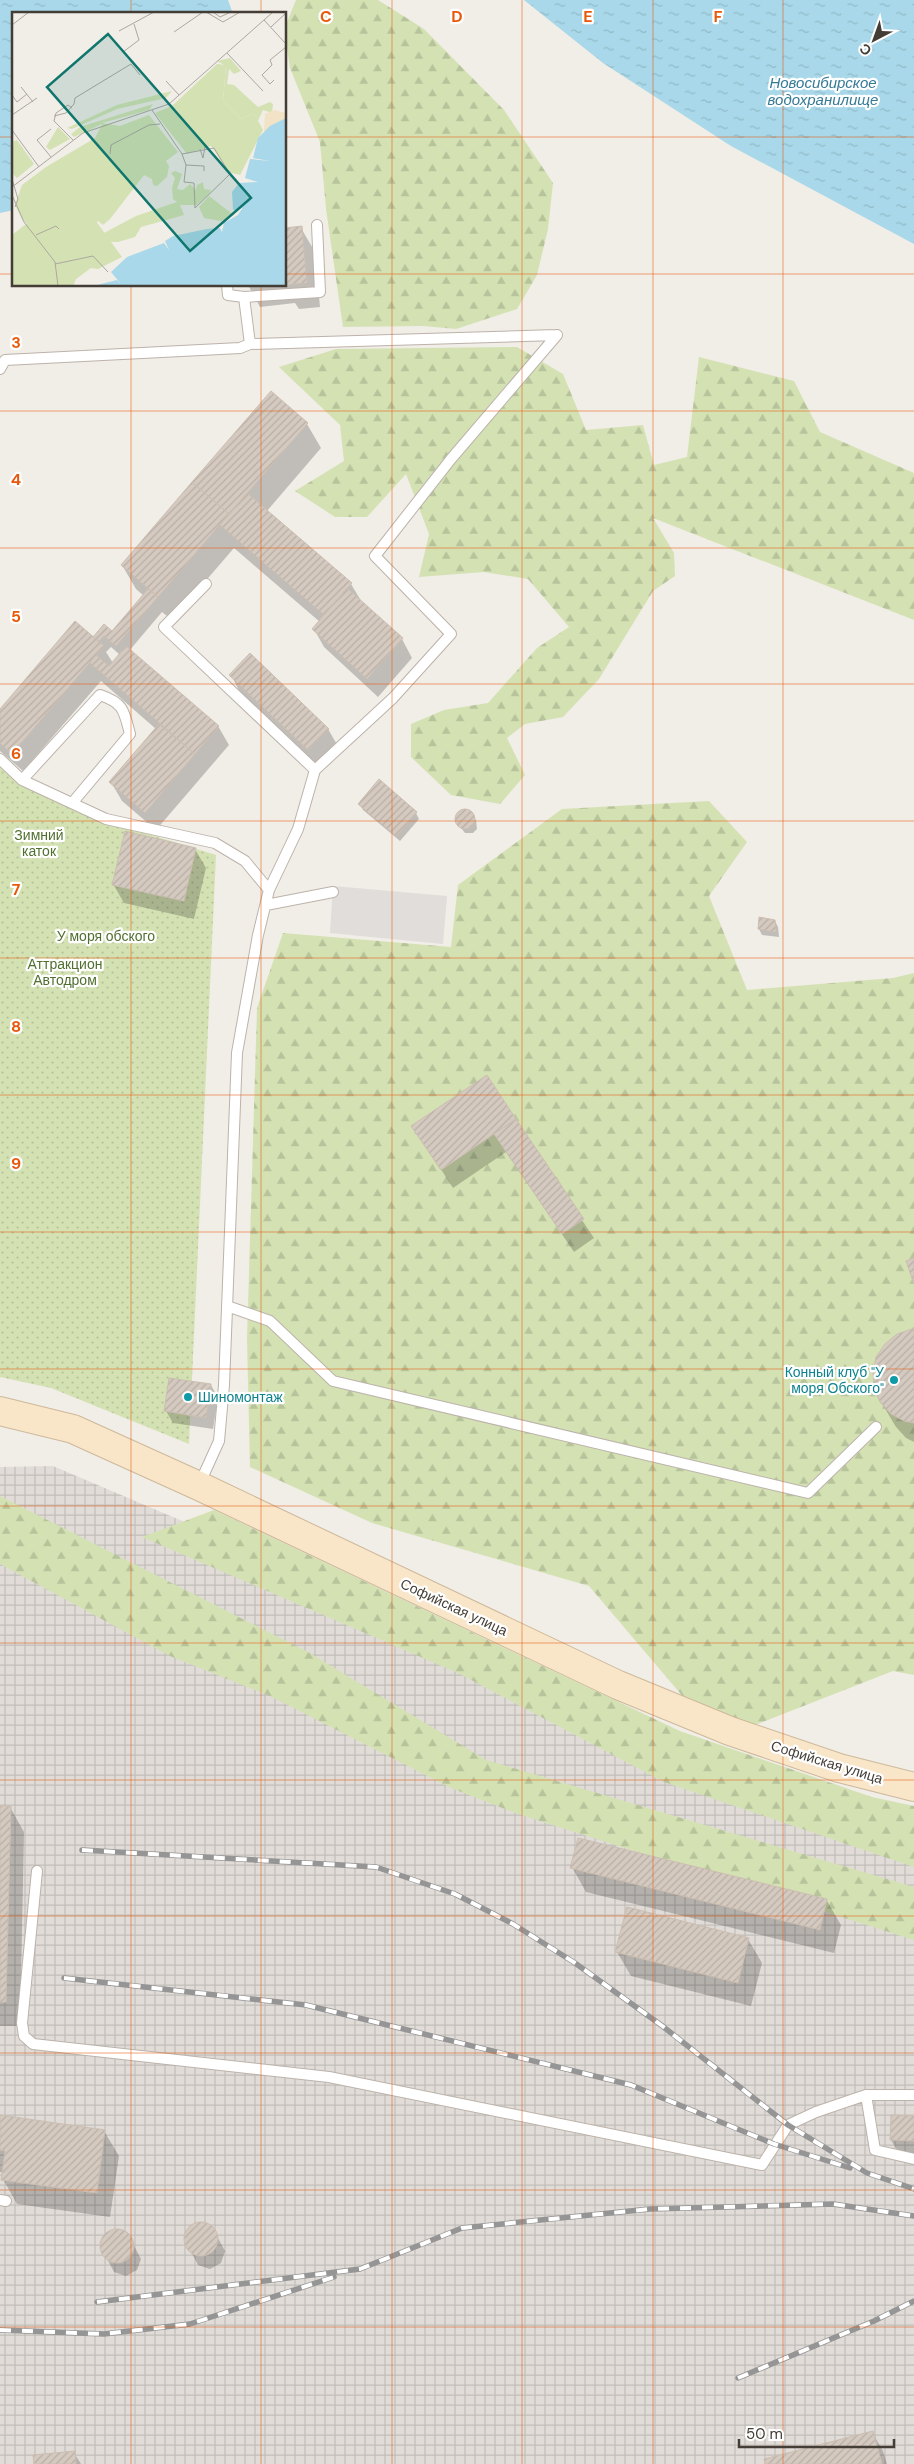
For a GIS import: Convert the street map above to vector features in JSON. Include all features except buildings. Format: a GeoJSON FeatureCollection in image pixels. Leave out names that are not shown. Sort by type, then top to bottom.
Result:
{"type":"FeatureCollection","features":[{"type":"Feature","properties":{"kind":"main road","name":"Софийская улица"},"geometry":{"type":"LineString","coordinates":[[0,1412],[73,1430],[199,1486],[618,1685],[730,1731],[839,1768],[914,1788]]}},
{"type":"Feature","properties":{"kind":"lane"},"geometry":{"type":"LineString","coordinates":[[227,286],[228,295],[244,297],[320,292],[317,225]]}},
{"type":"Feature","properties":{"kind":"lane"},"geometry":{"type":"LineString","coordinates":[[244,297],[250,344]]}},
{"type":"Feature","properties":{"kind":"lane"},"geometry":{"type":"LineString","coordinates":[[0,369],[5,360],[240,348],[250,344],[557,336],[451,459],[375,556],[451,634],[393,698],[316,770],[298,829],[269,890],[258,935],[237,1053],[227,1306],[219,1441],[199,1486]]}},
{"type":"Feature","properties":{"kind":"lane"},"geometry":{"type":"LineString","coordinates":[[206,584],[164,627],[316,770]]}},
{"type":"Feature","properties":{"kind":"lane"},"geometry":{"type":"LineString","coordinates":[[22,780],[100,695],[115,700],[124,711],[130,734],[73,802]]}},
{"type":"Feature","properties":{"kind":"lane"},"geometry":{"type":"LineString","coordinates":[[0,760],[22,780],[73,802],[106,819],[215,843],[245,861],[269,890]]}},
{"type":"Feature","properties":{"kind":"lane"},"geometry":{"type":"LineString","coordinates":[[266,905],[333,892]]}},
{"type":"Feature","properties":{"kind":"lane"},"geometry":{"type":"LineString","coordinates":[[227,1306],[270,1321],[333,1380],[808,1493],[876,1427]]}},
{"type":"Feature","properties":{"kind":"lane"},"geometry":{"type":"LineString","coordinates":[[37,1871],[22,2023],[24,2036],[33,2044],[329,2078],[762,2165],[788,2125],[816,2112],[866,2095],[914,2095]]}},
{"type":"Feature","properties":{"kind":"lane"},"geometry":{"type":"LineString","coordinates":[[866,2095],[875,2150],[914,2159]]}},
{"type":"Feature","properties":{"kind":"shaded area"},"geometry":{"type":"Polygon","coordinates":[[[333,886],[447,896],[443,944],[330,933],[333,886]]]}},
{"type":"Feature","properties":{"kind":"shaded area"},"geometry":{"type":"Polygon","coordinates":[[[53,1466],[871,1814],[914,1824],[914,2464],[0,2464],[0,1467],[53,1466]]]}},
{"type":"Feature","properties":{"kind":"green space"},"geometry":{"type":"Polygon","coordinates":[[[296,0],[378,0],[424,29],[504,110],[553,183],[548,229],[537,275],[517,309],[456,329],[423,326],[343,327],[326,209],[320,142],[290,68],[286,42],[286,25],[296,0]]]}},
{"type":"Feature","properties":{"kind":"green space"},"geometry":{"type":"Polygon","coordinates":[[[517,347],[563,374],[586,430],[643,425],[654,465],[687,457],[699,357],[794,381],[820,432],[914,473],[914,620],[653,518],[674,553],[675,576],[653,591],[599,679],[563,717],[525,724],[507,738],[525,775],[500,804],[451,795],[411,757],[411,724],[444,710],[488,703],[537,648],[569,627],[528,579],[484,572],[419,577],[429,534],[406,474],[367,517],[335,517],[295,491],[344,461],[340,425],[279,367],[336,349],[517,347]]]}},
{"type":"Feature","properties":{"kind":"green space","name":"У моря обского"},"geometry":{"type":"Polygon","coordinates":[[[0,764],[96,818],[216,855],[189,1444],[51,1388],[0,1377],[0,764]]]}},
{"type":"Feature","properties":{"kind":"green space"},"geometry":{"type":"Polygon","coordinates":[[[709,801],[747,842],[709,896],[747,990],[893,978],[914,973],[914,1675],[893,1671],[719,1739],[589,1586],[372,1523],[250,1467],[247,1339],[257,1008],[283,933],[451,947],[458,885],[562,809],[709,801]]]}},
{"type":"Feature","properties":{"kind":"green space"},"geometry":{"type":"Polygon","coordinates":[[[0,1496],[308,1652],[486,1760],[914,1887],[914,1940],[518,1814],[451,1788],[270,1696],[170,1656],[0,1564],[0,1496]]]}},
{"type":"Feature","properties":{"kind":"green space"},"geometry":{"type":"Polygon","coordinates":[[[214,1510],[680,1731],[872,1797],[914,1806],[914,1867],[664,1782],[458,1673],[142,1537],[214,1510]]]}},
{"type":"Feature","properties":{"kind":"water"},"geometry":{"type":"Polygon","coordinates":[[[0,0],[228,0],[232,12],[12,12],[12,210],[0,213],[0,0]]]}},
{"type":"Feature","properties":{"kind":"water","name":"Новосибирское водохранилище"},"geometry":{"type":"Polygon","coordinates":[[[524,0],[914,0],[914,244],[731,146],[603,63],[524,0]]]}},
{"type":"Feature","properties":{"kind":"railway"},"geometry":{"type":"LineString","coordinates":[[82,1850],[376,1867],[455,1894],[513,1924],[575,1963],[661,2025],[788,2125],[867,2173],[914,2189]]}},
{"type":"Feature","properties":{"kind":"railway"},"geometry":{"type":"LineString","coordinates":[[64,1978],[306,2005],[631,2085],[774,2144],[850,2168]]}},
{"type":"Feature","properties":{"kind":"railway"},"geometry":{"type":"LineString","coordinates":[[97,2302],[360,2269],[462,2228],[650,2209],[833,2204],[914,2216]]}},
{"type":"Feature","properties":{"kind":"railway"},"geometry":{"type":"LineString","coordinates":[[0,2330],[104,2334],[190,2324],[334,2277]]}},
{"type":"Feature","properties":{"kind":"railway"},"geometry":{"type":"LineString","coordinates":[[738,2378],[874,2321],[914,2301]]}},
{"type":"Feature","properties":{"kind":"place","name":"Конный клуб \"У моря Обского\""},"geometry":{"type":"Point","coordinates":[894,1380]}},
{"type":"Feature","properties":{"kind":"place","name":"Шиномонтаж"},"geometry":{"type":"Point","coordinates":[188,1397]}},
{"type":"Feature","properties":{"kind":"park label","name":"Зимний каток"},"geometry":{"type":"Point","coordinates":[39,844]}},
{"type":"Feature","properties":{"kind":"park label","name":"Аттракцион Автодром"},"geometry":{"type":"Point","coordinates":[65,972]}}]}
